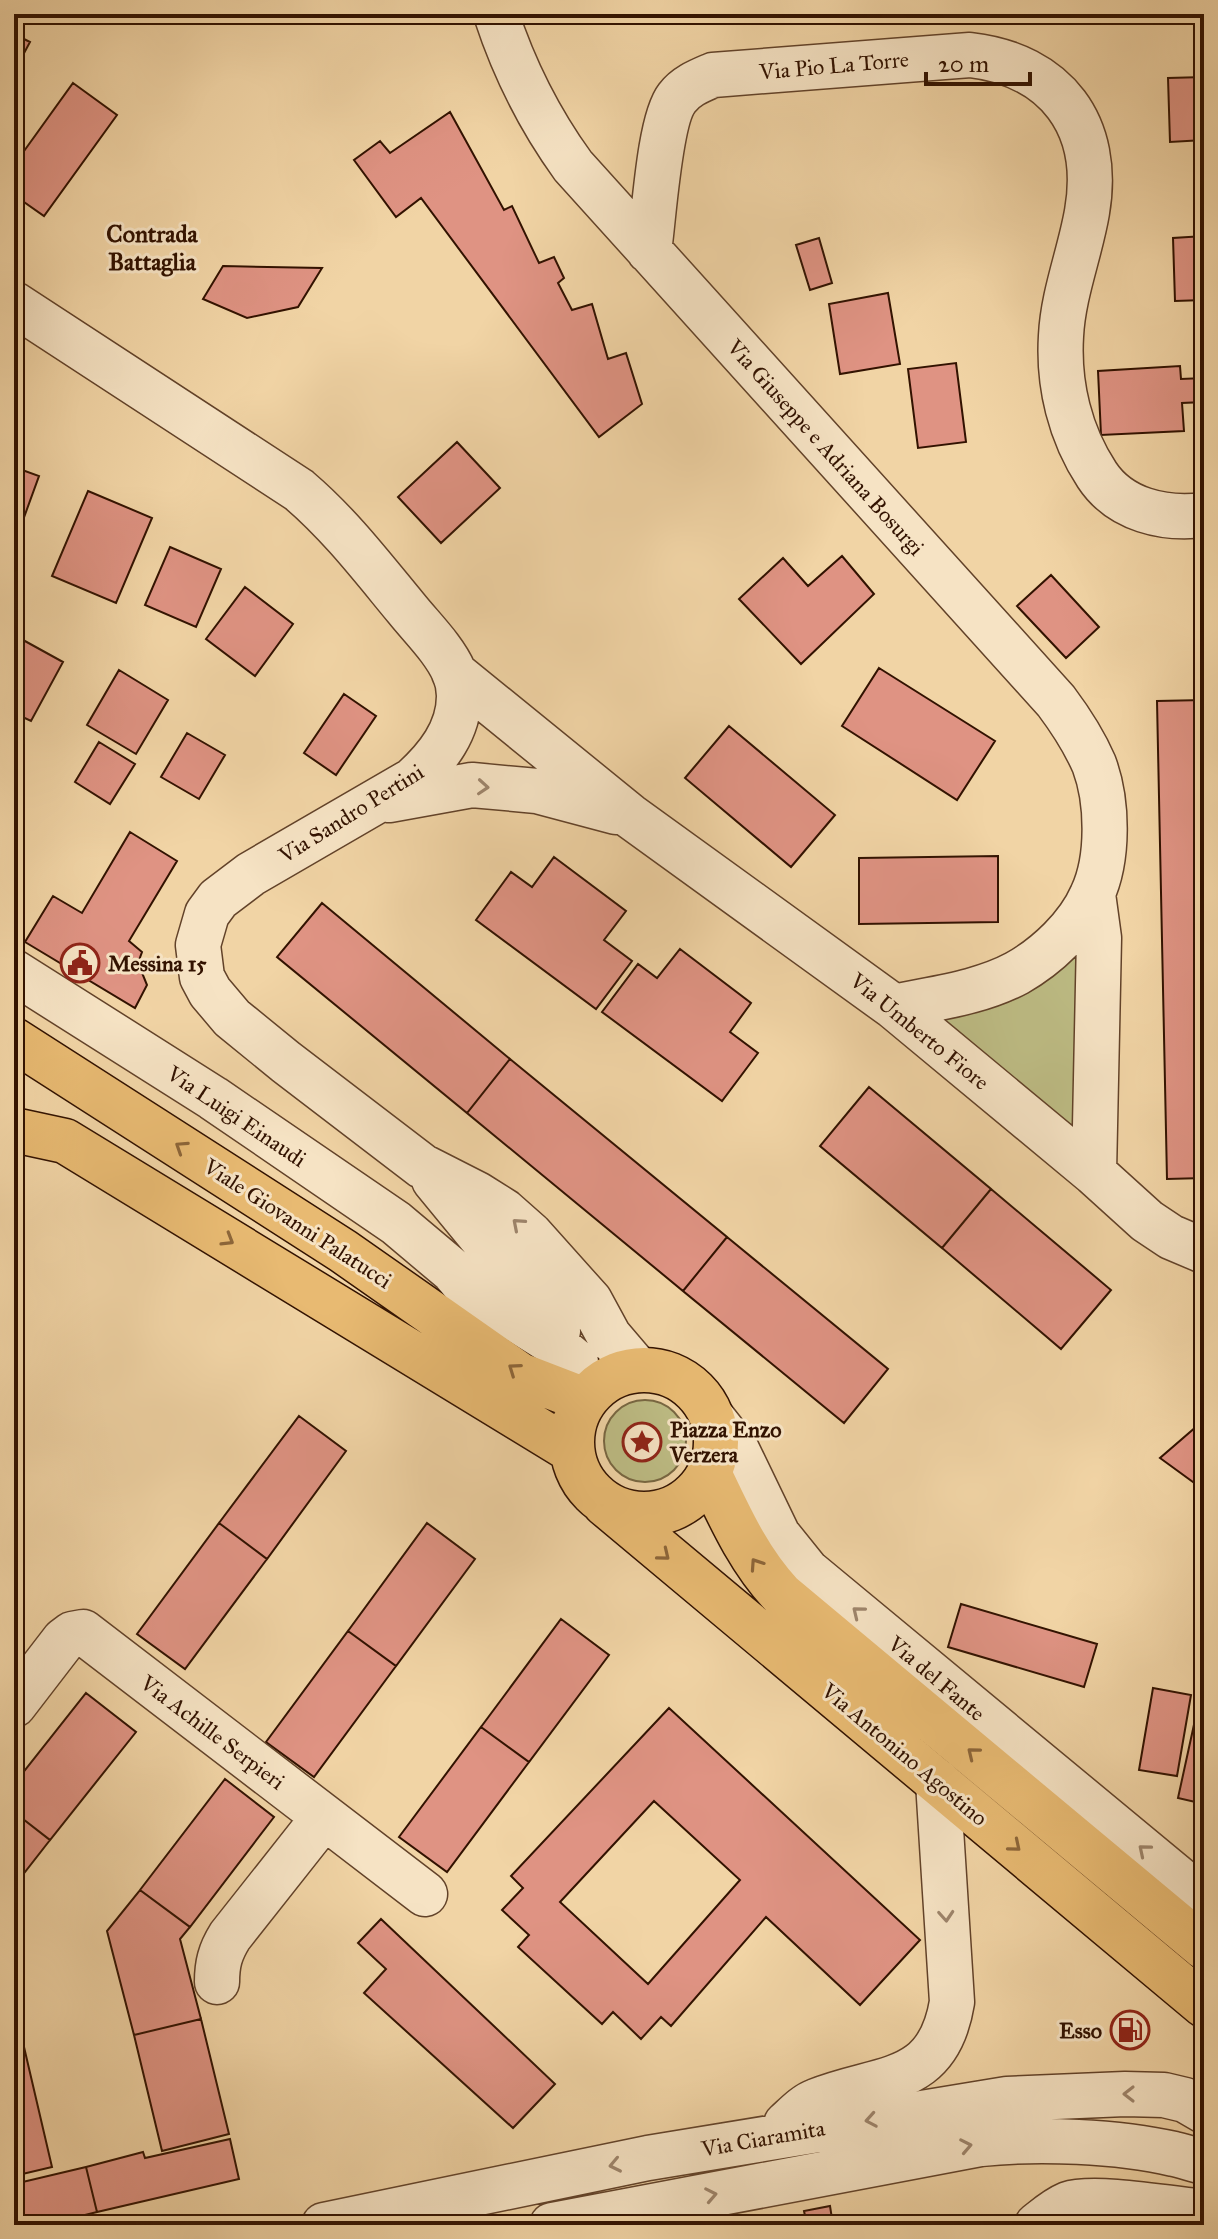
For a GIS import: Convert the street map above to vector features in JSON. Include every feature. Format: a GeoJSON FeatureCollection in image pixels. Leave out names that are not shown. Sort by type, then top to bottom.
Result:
{"type":"FeatureCollection","features":[{"type":"Feature","properties":{"kind":"main road","name":"Viale Giovanni Palatucci"},"geometry":{"type":"LineString","coordinates":[[14,1040],[343,1251],[520,1375],[592,1371]]}},
{"type":"Feature","properties":{"kind":"main road"},"geometry":{"type":"LineString","coordinates":[[14,1130],[65,1141],[571,1450]]}},
{"type":"Feature","properties":{"kind":"main road"},"geometry":{"type":"LineString","coordinates":[[638,1370],[657,1371],[685,1382],[706,1403],[714,1420],[716,1456],[695,1493],[675,1507],[652,1514],[628,1513],[605,1504],[588,1489],[577,1471],[571,1450],[576,1415],[592,1371],[615,1375],[638,1370]]}},
{"type":"Feature","properties":{"kind":"main road","name":"Via Antonino Agostino"},"geometry":{"type":"LineString","coordinates":[[709,1473],[748,1551],[782,1595],[1204,1947]]}},
{"type":"Feature","properties":{"kind":"main road","name":"Via Antonino Agostino"},"geometry":{"type":"LineString","coordinates":[[605,1504],[1204,2005]]}},
{"type":"Feature","properties":{"kind":"street","name":"Via Giuseppe e Adriana Bosurgi"},"geometry":{"type":"LineString","coordinates":[[496,14],[516,69],[554,139],[593,190],[1056,701],[1078,731],[1094,765],[1106,825],[1093,894],[1099,938],[1094,1173]]}},
{"type":"Feature","properties":{"kind":"street","name":"Via Pio La Torre"},"geometry":{"type":"LineString","coordinates":[[649,251],[665,127],[675,100],[693,83],[713,75],[970,55],[998,58],[1025,68],[1068,106],[1081,132],[1087,157],[1087,211],[1061,335],[1061,366],[1074,435],[1100,480],[1119,497],[1141,510],[1167,515],[1204,515]]}},
{"type":"Feature","properties":{"kind":"street","name":"Via Sandro Pertini"},"geometry":{"type":"LineString","coordinates":[[14,304],[299,490],[336,524],[427,634],[454,673],[459,693],[452,731],[442,748],[413,780],[232,886],[207,914],[198,945],[202,977],[210,992],[232,1018],[422,1166]]}},
{"type":"Feature","properties":{"kind":"street","name":"Via Umberto Fiore"},"geometry":{"type":"LineString","coordinates":[[454,673],[630,816],[894,1007],[1094,1173],[1147,1221],[1171,1237],[1204,1251]]}},
{"type":"Feature","properties":{"kind":"street","name":"Via Umberto Fiore"},"geometry":{"type":"LineString","coordinates":[[379,801],[472,785],[537,791],[630,816]]}},
{"type":"Feature","properties":{"kind":"street","name":"Via Giuseppe e Adriana Bosurgi"},"geometry":{"type":"LineString","coordinates":[[894,1007],[992,985],[1019,972],[1048,952],[1074,925],[1093,894]]}},
{"type":"Feature","properties":{"kind":"street","name":"Via Luigi Einaudi"},"geometry":{"type":"LineString","coordinates":[[14,972],[213,1098],[396,1223],[453,1271],[469,1290],[592,1371]]}},
{"type":"Feature","properties":{"kind":"street"},"geometry":{"type":"LineString","coordinates":[[14,1108],[65,1141]]}},
{"type":"Feature","properties":{"kind":"street"},"geometry":{"type":"LineString","coordinates":[[422,1166],[512,1278]]}},
{"type":"Feature","properties":{"kind":"street"},"geometry":{"type":"LineString","coordinates":[[422,1166],[504,1211],[530,1234],[590,1301],[592,1371]]}},
{"type":"Feature","properties":{"kind":"street"},"geometry":{"type":"LineString","coordinates":[[453,1271],[543,1281],[557,1288],[579,1314],[592,1371]]}},
{"type":"Feature","properties":{"kind":"street","name":"Via del Fante"},"geometry":{"type":"LineString","coordinates":[[714,1420],[736,1448],[778,1535],[807,1571],[1204,1900]]}},
{"type":"Feature","properties":{"kind":"street","name":"Via Achille Serpieri"},"geometry":{"type":"LineString","coordinates":[[14,1705],[64,1640],[72,1634],[83,1632],[425,1894]]}},
{"type":"Feature","properties":{"kind":"street"},"geometry":{"type":"LineString","coordinates":[[769,2138],[813,2102],[893,2079],[919,2065],[937,2049],[948,2027],[952,2002],[938,1782]]}},
{"type":"Feature","properties":{"kind":"street"},"geometry":{"type":"LineString","coordinates":[[217,1982],[217,1963],[230,1936],[324,1817]]}},
{"type":"Feature","properties":{"kind":"street","name":"Via Ciaramita"},"geometry":{"type":"LineString","coordinates":[[324,2225],[434,2214],[648,2158],[1007,2099],[1125,2094],[1164,2095],[1198,2102]]}},
{"type":"Feature","properties":{"kind":"street","name":"Via Ciaramita"},"geometry":{"type":"LineString","coordinates":[[552,2225],[981,2144],[1013,2141],[1093,2144],[1149,2150],[1200,2164]]}},
{"type":"Feature","properties":{"kind":"street"},"geometry":{"type":"LineString","coordinates":[[1037,2225],[1050,2213],[1069,2204],[1090,2200],[1204,2212]]}},
{"type":"Feature","properties":{"kind":"shaded area"},"geometry":{"type":"Polygon","coordinates":[[[1078,953],[1074,1122],[1069,1130],[938,1021],[1078,953]]]}},
{"type":"Feature","properties":{"kind":"shaded area"},"geometry":{"type":"Polygon","coordinates":[[[637,1400],[653,1400],[668,1407],[679,1418],[686,1441],[683,1457],[674,1470],[653,1482],[637,1482],[622,1475],[611,1464],[604,1449],[604,1433],[611,1418],[622,1407],[637,1400]]]}},
{"type":"Feature","properties":{"kind":"building"},"geometry":{"type":"Polygon","coordinates":[[[14,34],[30,42],[14,72],[14,34]]]}},
{"type":"Feature","properties":{"kind":"building"},"geometry":{"type":"Polygon","coordinates":[[[1204,77],[1204,140],[1170,142],[1168,78],[1204,77]]]}},
{"type":"Feature","properties":{"kind":"building"},"geometry":{"type":"Polygon","coordinates":[[[73,83],[117,115],[44,216],[14,195],[14,165],[73,83]]]}},
{"type":"Feature","properties":{"kind":"building"},"geometry":{"type":"Polygon","coordinates":[[[450,112],[504,210],[512,206],[539,263],[554,257],[564,278],[558,283],[572,310],[592,304],[608,359],[626,353],[642,404],[599,437],[421,198],[396,217],[354,160],[380,141],[390,153],[450,112]]]}},
{"type":"Feature","properties":{"kind":"building"},"geometry":{"type":"Polygon","coordinates":[[[1204,236],[1204,300],[1175,301],[1173,238],[1204,236]]]}},
{"type":"Feature","properties":{"kind":"building"},"geometry":{"type":"Polygon","coordinates":[[[819,238],[832,283],[810,290],[796,245],[819,238]]]}},
{"type":"Feature","properties":{"kind":"building"},"geometry":{"type":"Polygon","coordinates":[[[223,266],[322,268],[298,307],[247,318],[203,299],[223,266]]]}},
{"type":"Feature","properties":{"kind":"building"},"geometry":{"type":"Polygon","coordinates":[[[888,293],[900,364],[840,374],[829,304],[888,293]]]}},
{"type":"Feature","properties":{"kind":"building"},"geometry":{"type":"Polygon","coordinates":[[[956,363],[966,442],[918,448],[908,369],[956,363]]]}},
{"type":"Feature","properties":{"kind":"building"},"geometry":{"type":"Polygon","coordinates":[[[1180,366],[1181,379],[1204,378],[1204,402],[1182,403],[1184,431],[1101,435],[1098,371],[1180,366]]]}},
{"type":"Feature","properties":{"kind":"building"},"geometry":{"type":"Polygon","coordinates":[[[457,442],[500,488],[441,543],[398,497],[457,442]]]}},
{"type":"Feature","properties":{"kind":"building"},"geometry":{"type":"Polygon","coordinates":[[[14,467],[39,476],[14,545],[14,467]]]}},
{"type":"Feature","properties":{"kind":"building"},"geometry":{"type":"Polygon","coordinates":[[[88,491],[152,518],[116,603],[52,576],[88,491]]]}},
{"type":"Feature","properties":{"kind":"building"},"geometry":{"type":"Polygon","coordinates":[[[170,547],[221,569],[196,627],[145,605],[170,547]]]}},
{"type":"Feature","properties":{"kind":"building"},"geometry":{"type":"Polygon","coordinates":[[[842,556],[874,594],[801,664],[739,599],[783,558],[808,586],[842,556]]]}},
{"type":"Feature","properties":{"kind":"building"},"geometry":{"type":"Polygon","coordinates":[[[1051,575],[1099,627],[1066,658],[1017,606],[1051,575]]]}},
{"type":"Feature","properties":{"kind":"building"},"geometry":{"type":"Polygon","coordinates":[[[245,587],[293,624],[255,676],[206,639],[245,587]]]}},
{"type":"Feature","properties":{"kind":"building"},"geometry":{"type":"Polygon","coordinates":[[[14,635],[63,662],[31,721],[14,713],[14,635]]]}},
{"type":"Feature","properties":{"kind":"building"},"geometry":{"type":"Polygon","coordinates":[[[879,668],[995,741],[957,800],[842,726],[879,668]]]}},
{"type":"Feature","properties":{"kind":"building"},"geometry":{"type":"Polygon","coordinates":[[[119,670],[168,700],[136,754],[87,725],[119,670]]]}},
{"type":"Feature","properties":{"kind":"building"},"geometry":{"type":"Polygon","coordinates":[[[344,694],[376,716],[336,775],[304,753],[344,694]]]}},
{"type":"Feature","properties":{"kind":"building"},"geometry":{"type":"Polygon","coordinates":[[[1204,700],[1204,1178],[1167,1179],[1157,701],[1204,700]]]}},
{"type":"Feature","properties":{"kind":"building"},"geometry":{"type":"Polygon","coordinates":[[[729,726],[835,815],[791,867],[685,778],[729,726]]]}},
{"type":"Feature","properties":{"kind":"building"},"geometry":{"type":"Polygon","coordinates":[[[187,733],[225,755],[199,799],[161,777],[187,733]]]}},
{"type":"Feature","properties":{"kind":"building"},"geometry":{"type":"Polygon","coordinates":[[[99,742],[135,764],[110,804],[75,782],[99,742]]]}},
{"type":"Feature","properties":{"kind":"building"},"geometry":{"type":"Polygon","coordinates":[[[130,832],[177,861],[129,941],[142,952],[138,963],[147,985],[135,1008],[25,942],[53,896],[82,913],[130,832]]]}},
{"type":"Feature","properties":{"kind":"building"},"geometry":{"type":"Polygon","coordinates":[[[998,856],[998,922],[859,924],[859,858],[998,856]]]}},
{"type":"Feature","properties":{"kind":"building"},"geometry":{"type":"Polygon","coordinates":[[[554,857],[626,911],[604,940],[632,961],[596,1009],[476,920],[511,872],[532,887],[554,857]]]}},
{"type":"Feature","properties":{"kind":"building"},"geometry":{"type":"Polygon","coordinates":[[[322,903],[510,1059],[467,1113],[277,957],[322,903]]]}},
{"type":"Feature","properties":{"kind":"building"},"geometry":{"type":"Polygon","coordinates":[[[680,949],[751,1003],[730,1032],[758,1053],[722,1101],[602,1012],[638,964],[657,978],[680,949]]]}},
{"type":"Feature","properties":{"kind":"building"},"geometry":{"type":"Polygon","coordinates":[[[510,1059],[727,1237],[683,1291],[467,1113],[510,1059]]]}},
{"type":"Feature","properties":{"kind":"building"},"geometry":{"type":"Polygon","coordinates":[[[869,1087],[991,1189],[942,1248],[820,1146],[869,1087]]]}},
{"type":"Feature","properties":{"kind":"building"},"geometry":{"type":"Polygon","coordinates":[[[991,1189],[1111,1290],[1061,1349],[942,1248],[991,1189]]]}},
{"type":"Feature","properties":{"kind":"building"},"geometry":{"type":"Polygon","coordinates":[[[727,1237],[888,1369],[844,1423],[683,1291],[727,1237]]]}},
{"type":"Feature","properties":{"kind":"building"},"geometry":{"type":"Polygon","coordinates":[[[299,1416],[346,1451],[267,1559],[219,1523],[299,1416]]]}},
{"type":"Feature","properties":{"kind":"building"},"geometry":{"type":"Polygon","coordinates":[[[1204,1420],[1204,1490],[1160,1458],[1204,1420]]]}},
{"type":"Feature","properties":{"kind":"building"},"geometry":{"type":"Polygon","coordinates":[[[219,1523],[267,1559],[185,1669],[137,1634],[219,1523]]]}},
{"type":"Feature","properties":{"kind":"building"},"geometry":{"type":"Polygon","coordinates":[[[427,1523],[475,1559],[396,1666],[348,1631],[427,1523]]]}},
{"type":"Feature","properties":{"kind":"building"},"geometry":{"type":"Polygon","coordinates":[[[961,1604],[1097,1644],[1084,1687],[948,1647],[961,1604]]]}},
{"type":"Feature","properties":{"kind":"building"},"geometry":{"type":"Polygon","coordinates":[[[561,1619],[609,1655],[529,1762],[481,1727],[561,1619]]]}},
{"type":"Feature","properties":{"kind":"building"},"geometry":{"type":"Polygon","coordinates":[[[348,1631],[396,1666],[314,1777],[266,1742],[348,1631]]]}},
{"type":"Feature","properties":{"kind":"building"},"geometry":{"type":"Polygon","coordinates":[[[1153,1688],[1191,1695],[1177,1776],[1139,1770],[1153,1688]]]}},
{"type":"Feature","properties":{"kind":"building"},"geometry":{"type":"Polygon","coordinates":[[[86,1693],[136,1732],[50,1840],[14,1812],[14,1784],[86,1693]]]}},
{"type":"Feature","properties":{"kind":"building"},"geometry":{"type":"Polygon","coordinates":[[[669,1708],[920,1940],[860,2005],[766,1917],[671,2026],[661,2017],[641,2039],[613,2012],[602,2024],[518,1947],[529,1935],[502,1910],[523,1888],[511,1876],[669,1708]],[[654,1801],[560,1902],[648,1984],[740,1880],[654,1801]]]}},
{"type":"Feature","properties":{"kind":"building"},"geometry":{"type":"Polygon","coordinates":[[[1195,1720],[1204,1722],[1204,1804],[1178,1798],[1195,1720]]]}},
{"type":"Feature","properties":{"kind":"building"},"geometry":{"type":"Polygon","coordinates":[[[481,1727],[529,1762],[447,1872],[399,1837],[481,1727]]]}},
{"type":"Feature","properties":{"kind":"building"},"geometry":{"type":"Polygon","coordinates":[[[225,1779],[274,1817],[190,1927],[140,1890],[225,1779]]]}},
{"type":"Feature","properties":{"kind":"building"},"geometry":{"type":"Polygon","coordinates":[[[14,1812],[50,1840],[14,1886],[14,1812]]]}},
{"type":"Feature","properties":{"kind":"building"},"geometry":{"type":"Polygon","coordinates":[[[140,1890],[190,1927],[180,1939],[201,2019],[134,2035],[107,1931],[140,1890]]]}},
{"type":"Feature","properties":{"kind":"building"},"geometry":{"type":"Polygon","coordinates":[[[381,1919],[555,2084],[513,2128],[364,1993],[386,1969],[358,1943],[381,1919]]]}},
{"type":"Feature","properties":{"kind":"building"},"geometry":{"type":"Polygon","coordinates":[[[14,2002],[24,2047],[14,2049],[14,2002]]]}},
{"type":"Feature","properties":{"kind":"building"},"geometry":{"type":"Polygon","coordinates":[[[201,2019],[229,2134],[162,2151],[134,2035],[201,2019]]]}},
{"type":"Feature","properties":{"kind":"building"},"geometry":{"type":"Polygon","coordinates":[[[24,2047],[52,2167],[14,2176],[14,2049],[24,2047]]]}},
{"type":"Feature","properties":{"kind":"building"},"geometry":{"type":"Polygon","coordinates":[[[230,2139],[239,2179],[97,2212],[86,2167],[143,2152],[145,2158],[230,2139]]]}},
{"type":"Feature","properties":{"kind":"building"},"geometry":{"type":"Polygon","coordinates":[[[86,2167],[97,2212],[45,2225],[14,2225],[14,2184],[86,2167]]]}},
{"type":"Feature","properties":{"kind":"building"},"geometry":{"type":"Polygon","coordinates":[[[830,2206],[833,2225],[807,2225],[804,2211],[830,2206]]]}},
{"type":"Feature","properties":{"kind":"place","name":"Messina 15"},"geometry":{"type":"Point","coordinates":[80,963]}},
{"type":"Feature","properties":{"kind":"place","name":"Piazza Enzo Verzera"},"geometry":{"type":"Point","coordinates":[642,1442]}},
{"type":"Feature","properties":{"kind":"place","name":"Esso"},"geometry":{"type":"Point","coordinates":[1130,2030]}},
{"type":"Feature","properties":{"kind":"district","name":"Contrada Battaglia"},"geometry":{"type":"Point","coordinates":[152,248]}}]}
